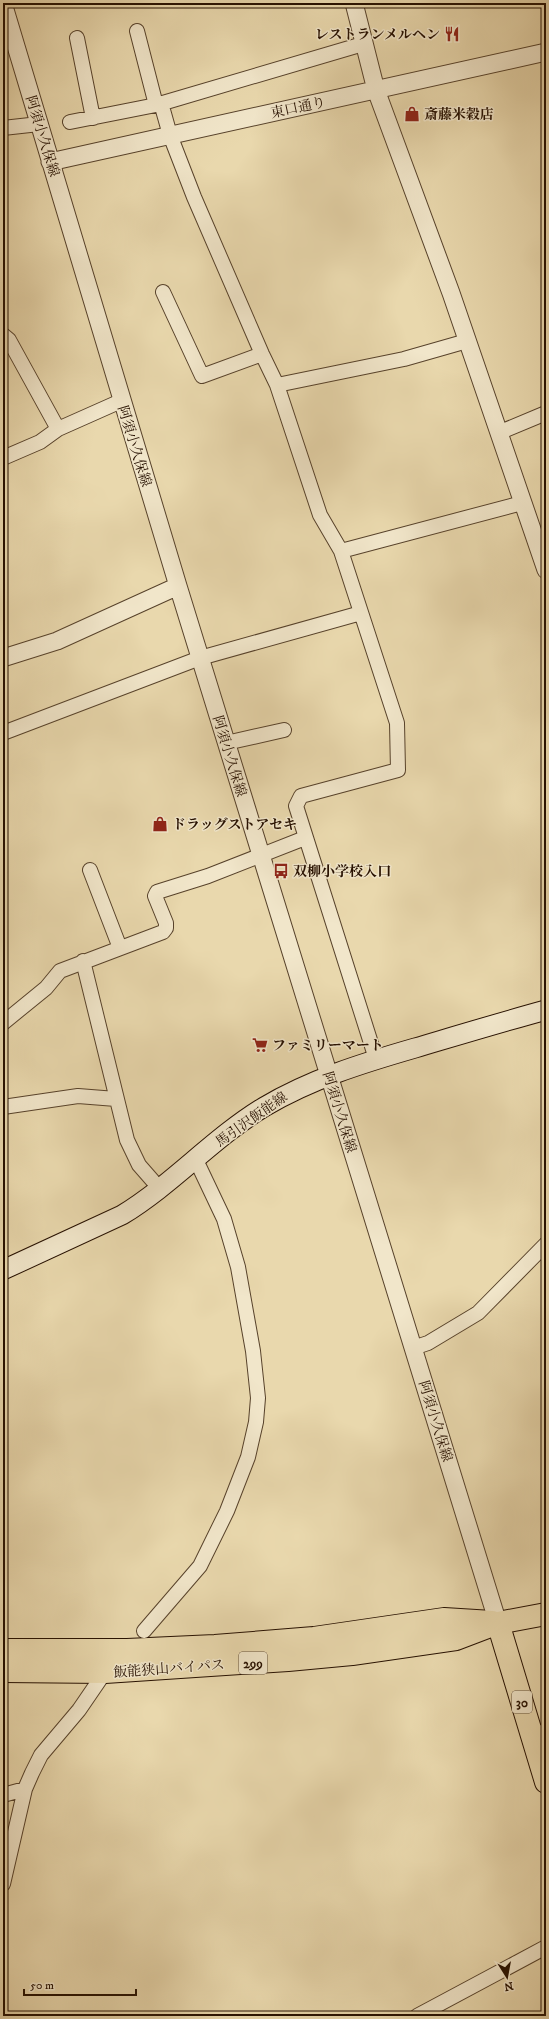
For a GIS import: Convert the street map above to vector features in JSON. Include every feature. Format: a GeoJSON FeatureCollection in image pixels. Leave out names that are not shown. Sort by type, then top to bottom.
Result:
{"type":"FeatureCollection","features":[{"type":"Feature","properties":{"kind":"main road","name":"馬引沢飯能線"},"geometry":{"type":"LineString","coordinates":[[3,1270],[122,1215],[160,1189],[236,1127],[262,1108],[290,1092],[329,1075],[546,1010]]}},
{"type":"Feature","properties":{"kind":"main road","name":"飯能狭山バイパス"},"geometry":{"type":"LineString","coordinates":[[3,1671],[105,1672],[288,1660],[374,1651],[456,1639],[498,1622],[546,1614]]}},
{"type":"Feature","properties":{"kind":"main road","name":"飯能狭山バイパス"},"geometry":{"type":"LineString","coordinates":[[3,1650],[127,1650],[215,1646],[314,1638],[444,1619],[498,1622]]}},
{"type":"Feature","properties":{"kind":"main road","name":"30"},"geometry":{"type":"LineString","coordinates":[[498,1622],[539,1733],[546,1782]]}},
{"type":"Feature","properties":{"kind":"street","name":"阿須小久保線"},"geometry":{"type":"LineString","coordinates":[[3,3],[260,855],[498,1622]]}},
{"type":"Feature","properties":{"kind":"street"},"geometry":{"type":"LineString","coordinates":[[354,3],[362,44],[376,90],[452,292],[467,342],[546,570]]}},
{"type":"Feature","properties":{"kind":"street"},"geometry":{"type":"LineString","coordinates":[[137,31],[159,104],[194,197],[262,354],[277,385],[320,515],[341,551],[397,723],[398,770],[301,796],[296,806],[376,1060]]}},
{"type":"Feature","properties":{"kind":"street"},"geometry":{"type":"LineString","coordinates":[[77,38],[93,118]]}},
{"type":"Feature","properties":{"kind":"street"},"geometry":{"type":"LineString","coordinates":[[70,122],[159,104],[362,44]]}},
{"type":"Feature","properties":{"kind":"street","name":"東口通り"},"geometry":{"type":"LineString","coordinates":[[50,162],[546,52]]}},
{"type":"Feature","properties":{"kind":"street"},"geometry":{"type":"LineString","coordinates":[[3,128],[39,124]]}},
{"type":"Feature","properties":{"kind":"street"},"geometry":{"type":"LineString","coordinates":[[163,292],[202,376],[262,354]]}},
{"type":"Feature","properties":{"kind":"street"},"geometry":{"type":"LineString","coordinates":[[3,335],[9,340],[58,429]]}},
{"type":"Feature","properties":{"kind":"street"},"geometry":{"type":"LineString","coordinates":[[277,385],[404,359],[467,342]]}},
{"type":"Feature","properties":{"kind":"street"},"geometry":{"type":"LineString","coordinates":[[3,458],[40,442],[58,429],[122,401]]}},
{"type":"Feature","properties":{"kind":"street"},"geometry":{"type":"LineString","coordinates":[[498,433],[546,413]]}},
{"type":"Feature","properties":{"kind":"street"},"geometry":{"type":"LineString","coordinates":[[341,551],[522,502]]}},
{"type":"Feature","properties":{"kind":"street"},"geometry":{"type":"LineString","coordinates":[[3,658],[57,640],[178,586]]}},
{"type":"Feature","properties":{"kind":"street"},"geometry":{"type":"LineString","coordinates":[[3,733],[200,658],[361,613]]}},
{"type":"Feature","properties":{"kind":"street"},"geometry":{"type":"LineString","coordinates":[[226,743],[284,730]]}},
{"type":"Feature","properties":{"kind":"street"},"geometry":{"type":"LineString","coordinates":[[3,1023],[46,988],[60,971],[83,961],[163,932],[166,928],[166,924],[155,896],[157,892],[208,876],[305,838]]}},
{"type":"Feature","properties":{"kind":"street"},"geometry":{"type":"LineString","coordinates":[[90,870],[120,948]]}},
{"type":"Feature","properties":{"kind":"street"},"geometry":{"type":"LineString","coordinates":[[83,961],[127,1140],[139,1165],[160,1189]]}},
{"type":"Feature","properties":{"kind":"street"},"geometry":{"type":"LineString","coordinates":[[4,1104],[78,1096],[116,1099]]}},
{"type":"Feature","properties":{"kind":"street"},"geometry":{"type":"LineString","coordinates":[[144,1631],[200,1566],[227,1511],[248,1457],[256,1422],[258,1398],[253,1351],[238,1267],[224,1219],[196,1160]]}},
{"type":"Feature","properties":{"kind":"street"},"geometry":{"type":"LineString","coordinates":[[413,1348],[428,1343],[478,1313],[546,1244]]}},
{"type":"Feature","properties":{"kind":"street"},"geometry":{"type":"LineString","coordinates":[[3,1884],[25,1789],[41,1755],[79,1710],[105,1672]]}},
{"type":"Feature","properties":{"kind":"street"},"geometry":{"type":"LineString","coordinates":[[3,1795],[25,1789]]}},
{"type":"Feature","properties":{"kind":"street"},"geometry":{"type":"LineString","coordinates":[[417,2016],[546,1947]]}},
{"type":"Feature","properties":{"kind":"place","name":"レストランメルヘン"},"geometry":{"type":"Point","coordinates":[452,34]}},
{"type":"Feature","properties":{"kind":"place","name":"斎藤米穀店"},"geometry":{"type":"Point","coordinates":[412,114]}},
{"type":"Feature","properties":{"kind":"place","name":"ドラッグストアセキ"},"geometry":{"type":"Point","coordinates":[160,824]}},
{"type":"Feature","properties":{"kind":"place","name":"双柳小学校入口"},"geometry":{"type":"Point","coordinates":[281,871]}},
{"type":"Feature","properties":{"kind":"place","name":"ファミリーマート"},"geometry":{"type":"Point","coordinates":[260,1045]}}]}
